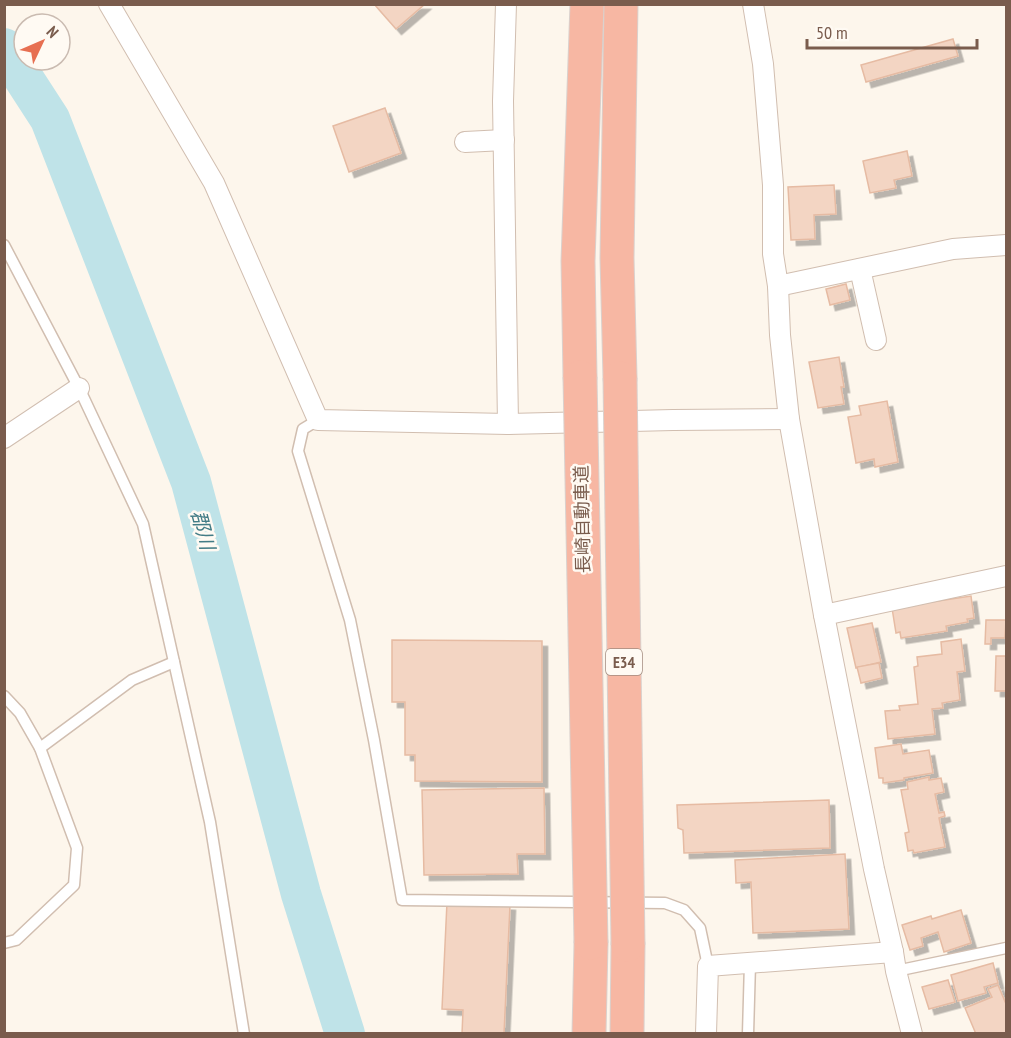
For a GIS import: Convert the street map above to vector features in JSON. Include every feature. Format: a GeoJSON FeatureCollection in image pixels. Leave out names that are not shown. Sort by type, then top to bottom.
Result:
{"type":"FeatureCollection","features":[{"type":"Feature","properties":{"kind":"highway","name":"長崎自動車道"},"geometry":{"type":"LineString","coordinates":[[587,4],[578,261],[591,943],[589,1034]]}},
{"type":"Feature","properties":{"kind":"highway","name":"E34"},"geometry":{"type":"LineString","coordinates":[[621,4],[617,258],[628,945],[627,1034]]}},
{"type":"Feature","properties":{"kind":"street"},"geometry":{"type":"LineString","coordinates":[[109,4],[214,183],[318,420],[508,424],[789,419]]}},
{"type":"Feature","properties":{"kind":"street"},"geometry":{"type":"LineString","coordinates":[[506,4],[503,101],[508,424]]}},
{"type":"Feature","properties":{"kind":"street"},"geometry":{"type":"LineString","coordinates":[[753,4],[763,64],[773,185],[773,254],[778,286],[780,335],[789,419],[824,615],[874,869],[912,1034]]}},
{"type":"Feature","properties":{"kind":"street"},"geometry":{"type":"LineString","coordinates":[[465,142],[504,140]]}},
{"type":"Feature","properties":{"kind":"street"},"geometry":{"type":"LineString","coordinates":[[778,286],[953,249],[1006,245]]}},
{"type":"Feature","properties":{"kind":"street"},"geometry":{"type":"LineString","coordinates":[[860,269],[876,340]]}},
{"type":"Feature","properties":{"kind":"street"},"geometry":{"type":"LineString","coordinates":[[4,438],[79,388]]}},
{"type":"Feature","properties":{"kind":"street"},"geometry":{"type":"LineString","coordinates":[[824,615],[1006,576]]}},
{"type":"Feature","properties":{"kind":"street"},"geometry":{"type":"LineString","coordinates":[[706,1034],[708,966],[750,963],[895,961]]}},
{"type":"Feature","properties":{"kind":"lane"},"geometry":{"type":"LineString","coordinates":[[4,245],[79,388],[143,524],[210,822],[244,1034]]}},
{"type":"Feature","properties":{"kind":"lane"},"geometry":{"type":"LineString","coordinates":[[318,420],[303,429],[298,451],[350,620],[402,900],[665,903],[684,910],[700,928],[708,966]]}},
{"type":"Feature","properties":{"kind":"lane"},"geometry":{"type":"LineString","coordinates":[[40,748],[132,680],[174,662]]}},
{"type":"Feature","properties":{"kind":"lane"},"geometry":{"type":"LineString","coordinates":[[4,696],[20,713],[40,748],[77,848],[74,885],[16,940],[4,943]]}},
{"type":"Feature","properties":{"kind":"lane"},"geometry":{"type":"LineString","coordinates":[[895,961],[1006,948]]}},
{"type":"Feature","properties":{"kind":"lane"},"geometry":{"type":"LineString","coordinates":[[748,1034],[750,963]]}},
{"type":"Feature","properties":{"kind":"building"},"geometry":{"type":"Polygon","coordinates":[[[374,4],[425,4],[396,29],[374,4]]]}},
{"type":"Feature","properties":{"kind":"building"},"geometry":{"type":"Polygon","coordinates":[[[953,39],[958,56],[866,82],[861,65],[953,39]]]}},
{"type":"Feature","properties":{"kind":"building"},"geometry":{"type":"Polygon","coordinates":[[[385,108],[401,153],[349,172],[333,126],[385,108]]]}},
{"type":"Feature","properties":{"kind":"building"},"geometry":{"type":"Polygon","coordinates":[[[907,151],[912,176],[894,180],[896,188],[870,193],[863,161],[907,151]]]}},
{"type":"Feature","properties":{"kind":"building"},"geometry":{"type":"Polygon","coordinates":[[[834,185],[836,214],[814,215],[815,239],[791,240],[788,187],[834,185]]]}},
{"type":"Feature","properties":{"kind":"building"},"geometry":{"type":"Polygon","coordinates":[[[846,284],[850,300],[830,305],[826,289],[846,284]]]}},
{"type":"Feature","properties":{"kind":"building"},"geometry":{"type":"Polygon","coordinates":[[[839,357],[844,404],[818,408],[809,362],[839,357]]]}},
{"type":"Feature","properties":{"kind":"building"},"geometry":{"type":"Polygon","coordinates":[[[887,401],[898,462],[875,467],[874,459],[856,463],[848,417],[861,415],[859,406],[887,401]]]}},
{"type":"Feature","properties":{"kind":"building"},"geometry":{"type":"Polygon","coordinates":[[[971,596],[974,618],[967,619],[968,622],[946,626],[947,631],[901,638],[900,632],[896,633],[892,608],[971,596]]]}},
{"type":"Feature","properties":{"kind":"building"},"geometry":{"type":"Polygon","coordinates":[[[986,620],[1006,620],[1005,638],[991,638],[991,644],[985,644],[986,620]]]}},
{"type":"Feature","properties":{"kind":"building"},"geometry":{"type":"Polygon","coordinates":[[[872,623],[881,662],[856,668],[847,628],[872,623]]]}},
{"type":"Feature","properties":{"kind":"building"},"geometry":{"type":"Polygon","coordinates":[[[961,639],[965,671],[957,672],[960,700],[942,703],[943,708],[932,709],[935,734],[888,739],[885,711],[900,710],[899,706],[918,704],[914,667],[918,666],[917,657],[942,654],[941,642],[961,639]]]}},
{"type":"Feature","properties":{"kind":"building"},"geometry":{"type":"Polygon","coordinates":[[[392,640],[542,641],[542,782],[415,781],[415,755],[405,755],[405,702],[392,702],[392,640]]]}},
{"type":"Feature","properties":{"kind":"building"},"geometry":{"type":"Polygon","coordinates":[[[996,656],[1006,656],[1006,691],[995,691],[996,656]]]}},
{"type":"Feature","properties":{"kind":"building"},"geometry":{"type":"Polygon","coordinates":[[[879,663],[882,678],[861,683],[857,667],[879,663]]]}},
{"type":"Feature","properties":{"kind":"building"},"geometry":{"type":"Polygon","coordinates":[[[901,744],[903,754],[929,750],[933,773],[883,783],[883,778],[879,778],[875,748],[901,744]]]}},
{"type":"Feature","properties":{"kind":"building"},"geometry":{"type":"Polygon","coordinates":[[[929,777],[929,780],[941,778],[944,792],[935,794],[939,813],[944,812],[945,816],[939,818],[945,847],[914,853],[913,850],[908,851],[905,833],[909,832],[901,790],[908,789],[907,782],[929,777]]]}},
{"type":"Feature","properties":{"kind":"building"},"geometry":{"type":"Polygon","coordinates":[[[544,788],[545,854],[517,854],[518,874],[424,875],[422,790],[544,788]]]}},
{"type":"Feature","properties":{"kind":"building"},"geometry":{"type":"Polygon","coordinates":[[[829,800],[830,848],[684,853],[683,830],[678,828],[677,805],[829,800]]]}},
{"type":"Feature","properties":{"kind":"building"},"geometry":{"type":"Polygon","coordinates":[[[845,854],[849,929],[753,933],[751,882],[736,883],[735,860],[845,854]]]}},
{"type":"Feature","properties":{"kind":"building"},"geometry":{"type":"Polygon","coordinates":[[[447,902],[510,905],[504,1034],[462,1034],[463,1010],[442,1009],[447,902]]]}},
{"type":"Feature","properties":{"kind":"building"},"geometry":{"type":"Polygon","coordinates":[[[961,910],[971,943],[944,952],[938,932],[921,938],[923,946],[910,950],[902,925],[961,910]]]}},
{"type":"Feature","properties":{"kind":"building"},"geometry":{"type":"Polygon","coordinates":[[[993,963],[998,983],[984,987],[986,993],[958,1001],[951,975],[993,963]]]}},
{"type":"Feature","properties":{"kind":"building"},"geometry":{"type":"Polygon","coordinates":[[[948,980],[955,1002],[929,1009],[922,987],[948,980]]]}},
{"type":"Feature","properties":{"kind":"building"},"geometry":{"type":"Polygon","coordinates":[[[998,985],[1006,1004],[1006,1034],[976,1034],[965,1008],[992,997],[988,989],[998,985]]]}},
{"type":"Feature","properties":{"kind":"waterway","name":"郡川"},"geometry":{"type":"LineString","coordinates":[[4,48],[50,119],[191,482],[301,894],[345,1034]]}}]}
